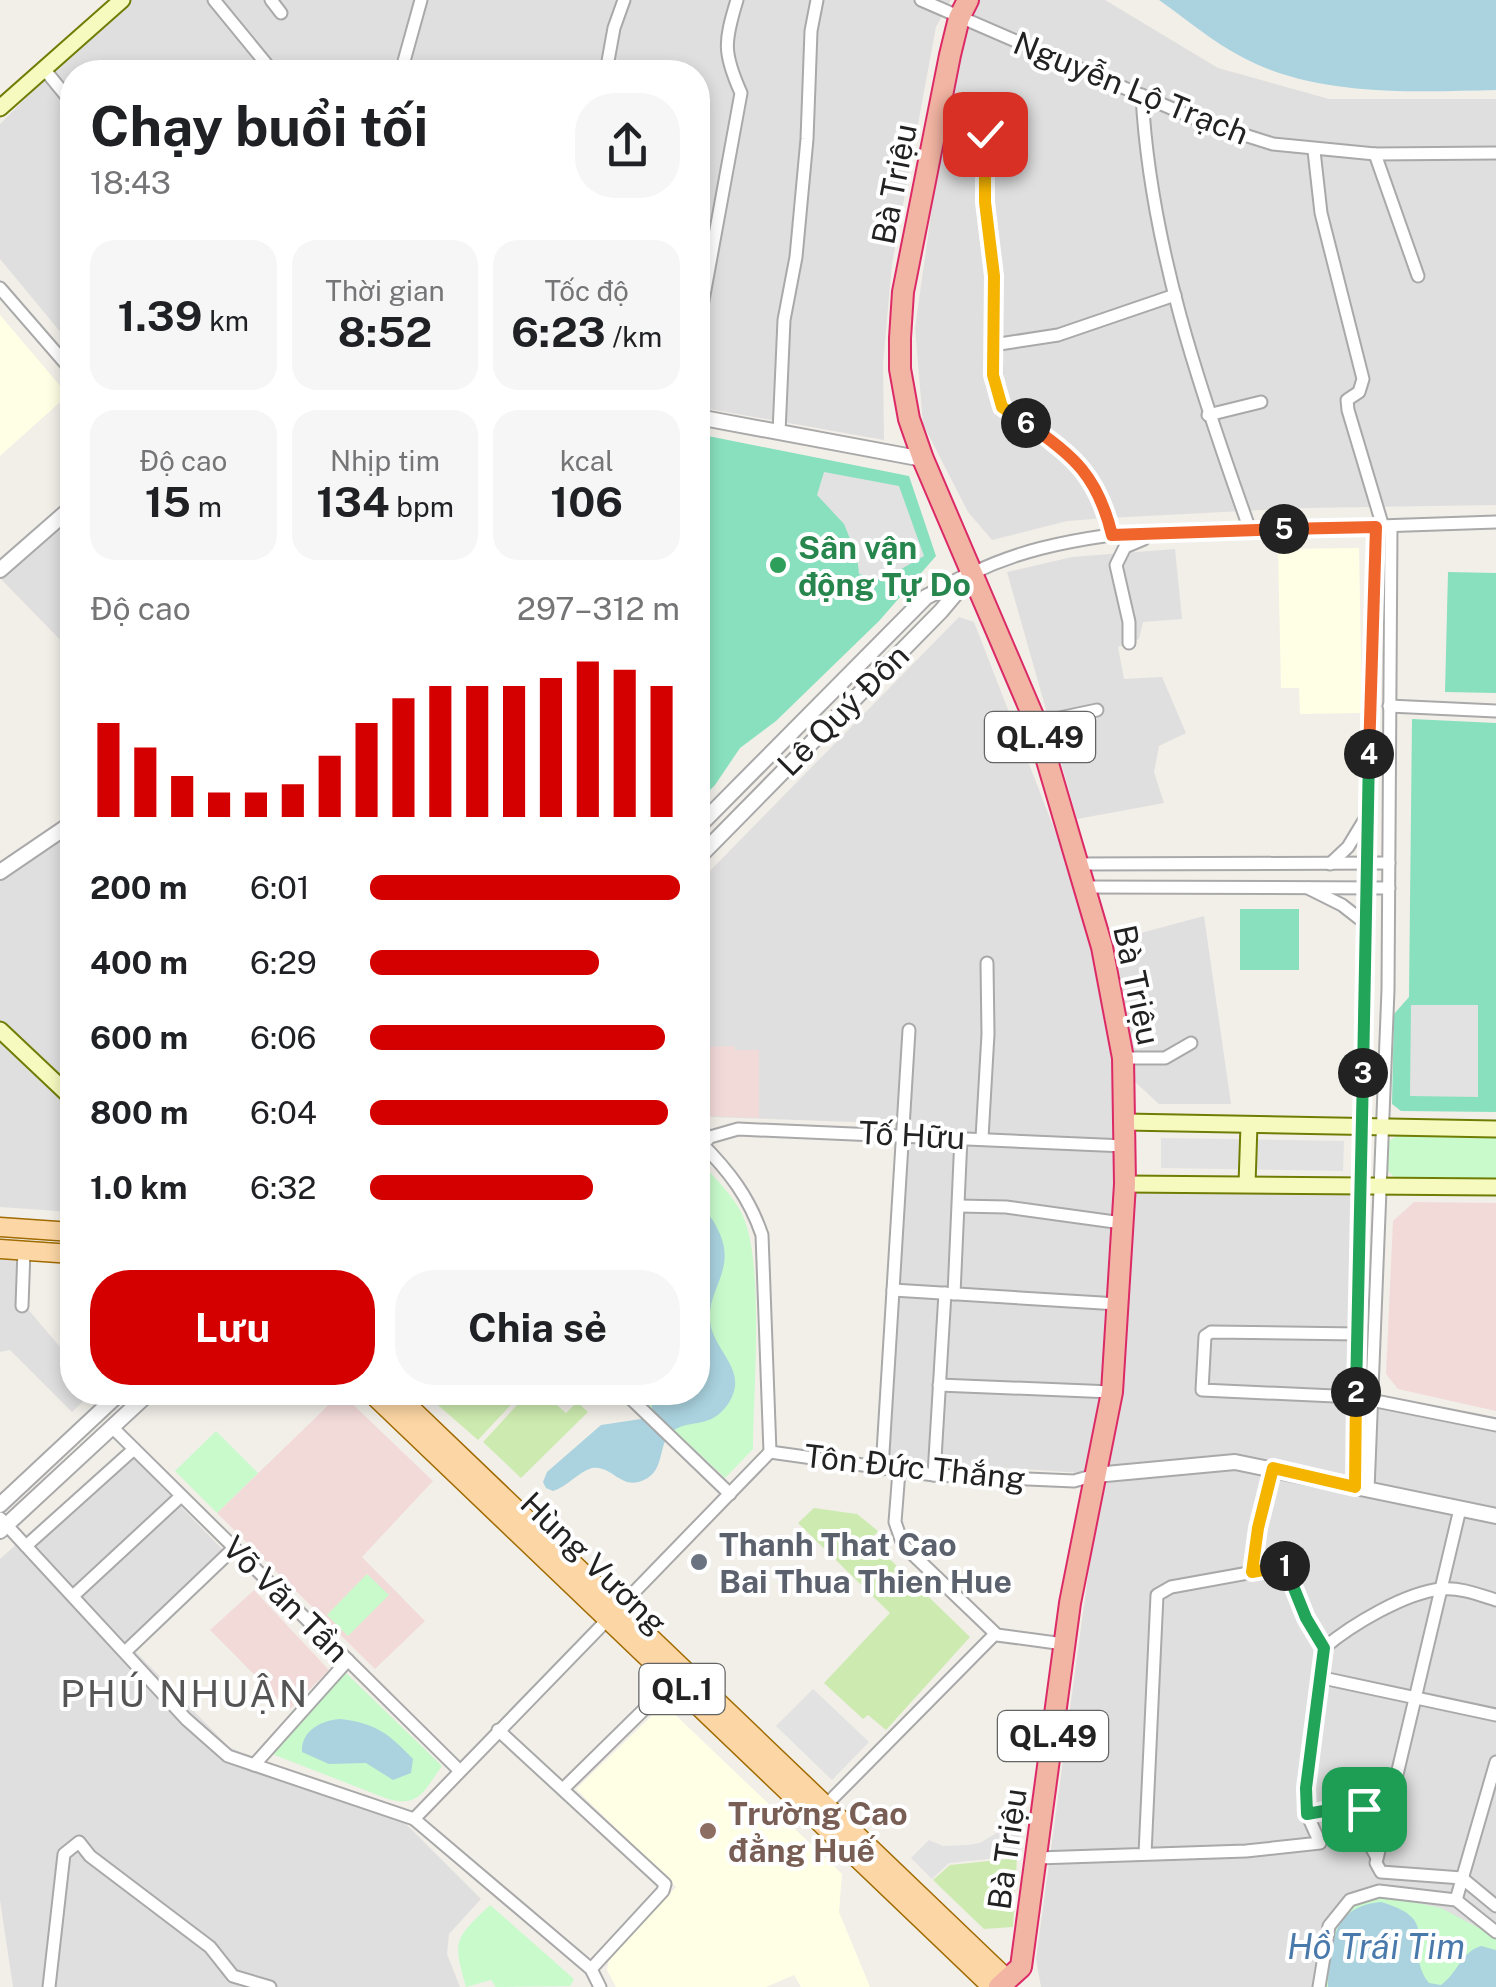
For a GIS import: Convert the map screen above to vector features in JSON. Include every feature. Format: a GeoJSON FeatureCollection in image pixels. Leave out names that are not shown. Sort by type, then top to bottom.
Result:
{"type":"FeatureCollection","features":[{"type":"Feature","properties":{"kind":"highway","name":"Bà Triệu"},"geometry":{"type":"LineString","coordinates":[[964,9],[903,292],[900,369],[909,419],[923,459],[1036,724],[1110,978],[1123,1058],[1126,1122],[1112,1392],[1064,1644],[1021,1967],[1003,1985]]}},
{"type":"Feature","properties":{"kind":"main road"},"geometry":{"type":"LineString","coordinates":[[0,108],[122,0]]}},
{"type":"Feature","properties":{"kind":"main road"},"geometry":{"type":"LineString","coordinates":[[0,1030],[60,1087]]}},
{"type":"Feature","properties":{"kind":"main road"},"geometry":{"type":"LineString","coordinates":[[1126,1122],[1496,1129]]}},
{"type":"Feature","properties":{"kind":"main road"},"geometry":{"type":"LineString","coordinates":[[1248,1184],[1249,1125]]}},
{"type":"Feature","properties":{"kind":"main road"},"geometry":{"type":"LineString","coordinates":[[1125,1184],[1496,1187]]}},
{"type":"Feature","properties":{"kind":"main road"},"geometry":{"type":"LineString","coordinates":[[0,1226],[60,1231]]}},
{"type":"Feature","properties":{"kind":"main road"},"geometry":{"type":"LineString","coordinates":[[0,1248],[60,1253]]}},
{"type":"Feature","properties":{"kind":"main road","name":"Hùng Vương"},"geometry":{"type":"LineString","coordinates":[[384,1405],[825,1806],[1003,1985]]}},
{"type":"Feature","properties":{"kind":"main road","name":"Hùng Vương"},"geometry":{"type":"LineString","coordinates":[[407,1405],[612,1612],[674,1681],[1003,1985]]}},
{"type":"Feature","properties":{"kind":"street"},"geometry":{"type":"LineString","coordinates":[[214,0],[263,60]]}},
{"type":"Feature","properties":{"kind":"street"},"geometry":{"type":"LineString","coordinates":[[271,0],[281,13]]}},
{"type":"Feature","properties":{"kind":"street"},"geometry":{"type":"LineString","coordinates":[[403,60],[420,0]]}},
{"type":"Feature","properties":{"kind":"street"},"geometry":{"type":"LineString","coordinates":[[608,60],[624,0]]}},
{"type":"Feature","properties":{"kind":"street"},"geometry":{"type":"LineString","coordinates":[[710,262],[741,93],[727,63],[729,28],[737,0]]}},
{"type":"Feature","properties":{"kind":"street"},"geometry":{"type":"LineString","coordinates":[[779,432],[784,320],[798,237],[811,31],[817,0]]}},
{"type":"Feature","properties":{"kind":"street","name":"Nguyễn Lộ Trạch"},"geometry":{"type":"LineString","coordinates":[[921,0],[964,9],[1142,95],[1247,137],[1314,150],[1491,153]]}},
{"type":"Feature","properties":{"kind":"street"},"geometry":{"type":"LineString","coordinates":[[44,69],[60,88]]}},
{"type":"Feature","properties":{"kind":"street"},"geometry":{"type":"LineString","coordinates":[[1142,95],[1154,198],[1175,295],[1208,415],[1250,530]]}},
{"type":"Feature","properties":{"kind":"street"},"geometry":{"type":"LineString","coordinates":[[985,134],[985,202],[994,276],[993,375],[1002,407],[1060,446],[1092,478],[1112,535]]}},
{"type":"Feature","properties":{"kind":"street"},"geometry":{"type":"LineString","coordinates":[[1314,150],[1320,213],[1363,379],[1358,392],[1347,400],[1348,410],[1383,527],[1390,639],[1383,1128],[1373,1399],[1362,1489]]}},
{"type":"Feature","properties":{"kind":"street"},"geometry":{"type":"LineString","coordinates":[[1375,154],[1418,276]]}},
{"type":"Feature","properties":{"kind":"street"},"geometry":{"type":"LineString","coordinates":[[0,288],[60,357]]}},
{"type":"Feature","properties":{"kind":"street"},"geometry":{"type":"LineString","coordinates":[[993,345],[1058,335],[1175,295]]}},
{"type":"Feature","properties":{"kind":"street"},"geometry":{"type":"LineString","coordinates":[[1208,415],[1261,402]]}},
{"type":"Feature","properties":{"kind":"street"},"geometry":{"type":"LineString","coordinates":[[710,419],[923,459]]}},
{"type":"Feature","properties":{"kind":"street"},"geometry":{"type":"LineString","coordinates":[[0,570],[60,518]]}},
{"type":"Feature","properties":{"kind":"street"},"geometry":{"type":"LineString","coordinates":[[973,573],[1009,556],[1056,542],[1112,535],[1496,522]]}},
{"type":"Feature","properties":{"kind":"street"},"geometry":{"type":"LineString","coordinates":[[1362,1489],[1356,1397],[1364,923],[1372,638],[1383,527]]}},
{"type":"Feature","properties":{"kind":"street"},"geometry":{"type":"LineString","coordinates":[[1128,644],[1129,622],[1116,565],[1125,547],[1134,541],[1167,532]]}},
{"type":"Feature","properties":{"kind":"street","name":"Lê Quý Đôn"},"geometry":{"type":"LineString","coordinates":[[710,815],[926,597],[973,573]]}},
{"type":"Feature","properties":{"kind":"street","name":"Lê Quý Đôn"},"geometry":{"type":"LineString","coordinates":[[710,846],[942,610],[973,573]]}},
{"type":"Feature","properties":{"kind":"street"},"geometry":{"type":"LineString","coordinates":[[1372,638],[1390,639]]}},
{"type":"Feature","properties":{"kind":"street"},"geometry":{"type":"LineString","coordinates":[[1388,706],[1496,711]]}},
{"type":"Feature","properties":{"kind":"street"},"geometry":{"type":"LineString","coordinates":[[1036,724],[1097,710]]}},
{"type":"Feature","properties":{"kind":"street"},"geometry":{"type":"LineString","coordinates":[[1369,756],[1389,759]]}},
{"type":"Feature","properties":{"kind":"street"},"geometry":{"type":"LineString","coordinates":[[761,763],[776,778]]}},
{"type":"Feature","properties":{"kind":"street"},"geometry":{"type":"LineString","coordinates":[[1330,864],[1348,846],[1367,815]]}},
{"type":"Feature","properties":{"kind":"street"},"geometry":{"type":"LineString","coordinates":[[0,872],[60,831]]}},
{"type":"Feature","properties":{"kind":"street"},"geometry":{"type":"LineString","coordinates":[[1077,864],[1389,863]]}},
{"type":"Feature","properties":{"kind":"street"},"geometry":{"type":"LineString","coordinates":[[1304,886],[1342,905],[1364,923]]}},
{"type":"Feature","properties":{"kind":"street"},"geometry":{"type":"LineString","coordinates":[[1083,887],[1388,888]]}},
{"type":"Feature","properties":{"kind":"street"},"geometry":{"type":"LineString","coordinates":[[982,1138],[987,963]]}},
{"type":"Feature","properties":{"kind":"street"},"geometry":{"type":"LineString","coordinates":[[882,1468],[909,1030]]}},
{"type":"Feature","properties":{"kind":"street"},"geometry":{"type":"LineString","coordinates":[[1123,1058],[1165,1058],[1191,1042]]}},
{"type":"Feature","properties":{"kind":"street","name":"Tố Hữu"},"geometry":{"type":"LineString","coordinates":[[710,1138],[722,1131],[738,1129],[1125,1146]]}},
{"type":"Feature","properties":{"kind":"street"},"geometry":{"type":"LineString","coordinates":[[934,1475],[961,1137]]}},
{"type":"Feature","properties":{"kind":"street","name":"Tôn Đức Thắng"},"geometry":{"type":"LineString","coordinates":[[710,1155],[734,1178],[752,1208],[762,1236],[770,1452],[934,1475],[1074,1481],[1094,1475]]}},
{"type":"Feature","properties":{"kind":"street"},"geometry":{"type":"LineString","coordinates":[[958,1206],[1122,1222]]}},
{"type":"Feature","properties":{"kind":"street"},"geometry":{"type":"LineString","coordinates":[[22,1306],[24,1250]]}},
{"type":"Feature","properties":{"kind":"street"},"geometry":{"type":"LineString","coordinates":[[893,1290],[1118,1304]]}},
{"type":"Feature","properties":{"kind":"street"},"geometry":{"type":"LineString","coordinates":[[1358,1334],[1210,1332],[1205,1336],[1202,1390],[1373,1399],[1496,1425]]}},
{"type":"Feature","properties":{"kind":"street"},"geometry":{"type":"LineString","coordinates":[[939,1385],[1112,1392]]}},
{"type":"Feature","properties":{"kind":"street"},"geometry":{"type":"LineString","coordinates":[[0,1505],[107,1405]]}},
{"type":"Feature","properties":{"kind":"street"},"geometry":{"type":"LineString","coordinates":[[137,1405],[2,1525],[202,1734],[228,1756],[414,1819],[591,1969],[600,1987]]}},
{"type":"Feature","properties":{"kind":"street"},"geometry":{"type":"LineString","coordinates":[[637,1405],[730,1494]]}},
{"type":"Feature","properties":{"kind":"street","name":"Võ Văn Tần"},"geometry":{"type":"LineString","coordinates":[[113,1428],[460,1770]]}},
{"type":"Feature","properties":{"kind":"street"},"geometry":{"type":"LineString","coordinates":[[26,1546],[134,1449]]}},
{"type":"Feature","properties":{"kind":"street"},"geometry":{"type":"LineString","coordinates":[[414,1819],[770,1452]]}},
{"type":"Feature","properties":{"kind":"street"},"geometry":{"type":"LineString","coordinates":[[1094,1475],[1235,1462],[1496,1516]]}},
{"type":"Feature","properties":{"kind":"street"},"geometry":{"type":"LineString","coordinates":[[1252,1572],[1273,1468]]}},
{"type":"Feature","properties":{"kind":"street"},"geometry":{"type":"LineString","coordinates":[[899,1471],[896,1522],[903,1546],[995,1634],[1064,1644]]}},
{"type":"Feature","properties":{"kind":"street"},"geometry":{"type":"LineString","coordinates":[[73,1596],[181,1496]]}},
{"type":"Feature","properties":{"kind":"street"},"geometry":{"type":"LineString","coordinates":[[1376,1856],[1418,1697],[1460,1509]]}},
{"type":"Feature","properties":{"kind":"street"},"geometry":{"type":"LineString","coordinates":[[125,1652],[234,1548]]}},
{"type":"Feature","properties":{"kind":"street"},"geometry":{"type":"LineString","coordinates":[[1037,1858],[1246,1851],[1320,1843],[1307,1814],[1306,1788],[1324,1648],[1306,1618],[1286,1566],[1172,1587],[1158,1595],[1145,1854]]}},
{"type":"Feature","properties":{"kind":"street"},"geometry":{"type":"LineString","coordinates":[[1324,1648],[1378,1611],[1443,1588],[1496,1600]]}},
{"type":"Feature","properties":{"kind":"street"},"geometry":{"type":"LineString","coordinates":[[825,1806],[995,1634]]}},
{"type":"Feature","properties":{"kind":"street"},"geometry":{"type":"LineString","coordinates":[[254,1765],[348,1660]]}},
{"type":"Feature","properties":{"kind":"street"},"geometry":{"type":"LineString","coordinates":[[1323,1678],[1496,1715]]}},
{"type":"Feature","properties":{"kind":"street"},"geometry":{"type":"LineString","coordinates":[[564,1788],[674,1681]]}},
{"type":"Feature","properties":{"kind":"street"},"geometry":{"type":"LineString","coordinates":[[498,1730],[665,1884],[663,1891],[591,1969]]}},
{"type":"Feature","properties":{"kind":"street"},"geometry":{"type":"LineString","coordinates":[[1456,1900],[1494,1787],[1496,1762]]}},
{"type":"Feature","properties":{"kind":"street"},"geometry":{"type":"LineString","coordinates":[[1307,1814],[1357,1805],[1364,1809],[1369,1843],[1381,1872],[1379,1891]]}},
{"type":"Feature","properties":{"kind":"street"},"geometry":{"type":"LineString","coordinates":[[49,1987],[64,1854],[79,1842],[90,1856],[210,1948],[233,1976],[270,1987]]}},
{"type":"Feature","properties":{"kind":"street"},"geometry":{"type":"LineString","coordinates":[[1381,1872],[1462,1878],[1496,1906]]}},
{"type":"Feature","properties":{"kind":"street"},"geometry":{"type":"LineString","coordinates":[[1320,1987],[1328,1926],[1350,1900],[1379,1891],[1456,1900],[1496,1932]]}},
{"type":"Feature","properties":{"kind":"shaded area"},"geometry":{"type":"Polygon","coordinates":[[[123,0],[951,0],[936,27],[892,264],[883,364],[884,440],[710,409],[710,60],[63,60],[123,0]]]}},
{"type":"Feature","properties":{"kind":"shaded area"},"geometry":{"type":"Polygon","coordinates":[[[975,0],[1105,0],[1218,68],[1329,99],[1496,99],[1496,505],[1303,508],[1107,518],[1067,521],[992,540],[968,512],[923,424],[915,328],[944,122],[963,22],[975,0]]]}},
{"type":"Feature","properties":{"kind":"shaded area"},"geometry":{"type":"Polygon","coordinates":[[[60,64],[60,332],[0,259],[0,124],[60,64]]]}},
{"type":"Feature","properties":{"kind":"shaded area"},"geometry":{"type":"Polygon","coordinates":[[[0,315],[60,386],[60,402],[0,456],[0,315]]]}},
{"type":"Feature","properties":{"kind":"shaded area"},"geometry":{"type":"Polygon","coordinates":[[[824,472],[899,486],[924,556],[882,580],[859,574],[857,556],[844,524],[817,495],[824,472]]]}},
{"type":"Feature","properties":{"kind":"shaded area"},"geometry":{"type":"Polygon","coordinates":[[[60,526],[60,640],[0,578],[60,526]]]}},
{"type":"Feature","properties":{"kind":"shaded area"},"geometry":{"type":"Polygon","coordinates":[[[1359,548],[1362,713],[1300,714],[1299,688],[1281,688],[1278,549],[1359,548]]]}},
{"type":"Feature","properties":{"kind":"shaded area"},"geometry":{"type":"Polygon","coordinates":[[[1175,549],[1182,619],[1143,622],[1139,639],[1118,647],[1124,679],[1162,677],[1186,733],[1159,746],[1154,772],[1164,803],[1077,819],[1007,572],[1072,557],[1175,549]]]}},
{"type":"Feature","properties":{"kind":"shaded area"},"geometry":{"type":"Polygon","coordinates":[[[959,617],[974,622],[1060,844],[1105,993],[1113,1087],[1113,1181],[1359,1185],[1354,1391],[1496,1421],[1496,1987],[1041,1987],[1036,1959],[1101,1480],[1081,1473],[889,1460],[910,1124],[710,1116],[710,871],[959,617]]]}},
{"type":"Feature","properties":{"kind":"shaded area"},"geometry":{"type":"Polygon","coordinates":[[[60,820],[60,1211],[0,1207],[0,862],[60,820]]]}},
{"type":"Feature","properties":{"kind":"shaded area"},"geometry":{"type":"Polygon","coordinates":[[[1204,916],[1231,1104],[1159,1104],[1133,1080],[1115,940],[1204,916]]]}},
{"type":"Feature","properties":{"kind":"shaded area"},"geometry":{"type":"Polygon","coordinates":[[[1411,1005],[1478,1005],[1478,1097],[1410,1096],[1411,1005]]]}},
{"type":"Feature","properties":{"kind":"shaded area"},"geometry":{"type":"Polygon","coordinates":[[[710,1047],[759,1050],[759,1118],[710,1116],[710,1047]]]}},
{"type":"Feature","properties":{"kind":"shaded area"},"geometry":{"type":"Polygon","coordinates":[[[1161,1138],[1344,1141],[1343,1171],[1161,1168],[1161,1138]]]}},
{"type":"Feature","properties":{"kind":"shaded area"},"geometry":{"type":"Polygon","coordinates":[[[1414,1202],[1496,1203],[1496,1411],[1398,1389],[1386,1374],[1393,1221],[1414,1202]]]}},
{"type":"Feature","properties":{"kind":"shaded area"},"geometry":{"type":"Polygon","coordinates":[[[0,1259],[27,1261],[26,1307],[60,1347],[60,1400],[10,1350],[0,1352],[0,1259]]]}},
{"type":"Feature","properties":{"kind":"shaded area"},"geometry":{"type":"Polygon","coordinates":[[[329,1405],[354,1405],[433,1481],[362,1557],[425,1621],[375,1669],[217,1513],[329,1405]]]}},
{"type":"Feature","properties":{"kind":"shaded area"},"geometry":{"type":"Polygon","coordinates":[[[124,1448],[223,1550],[131,1647],[229,1747],[404,1822],[481,1899],[449,1934],[447,1954],[460,1987],[13,1987],[0,1900],[0,1559],[124,1448]]]}},
{"type":"Feature","properties":{"kind":"shaded area"},"geometry":{"type":"Polygon","coordinates":[[[254,1590],[329,1670],[289,1710],[210,1630],[254,1590]]]}},
{"type":"Feature","properties":{"kind":"shaded area"},"geometry":{"type":"Polygon","coordinates":[[[813,1689],[869,1742],[832,1780],[776,1726],[813,1689]]]}},
{"type":"Feature","properties":{"kind":"shaded area","name":"Trường Cao đẳng Huế"},"geometry":{"type":"Polygon","coordinates":[[[664,1704],[842,1874],[839,1912],[870,1987],[801,1987],[794,1975],[766,1987],[616,1987],[607,1970],[609,1959],[676,1887],[576,1789],[664,1704]]]}},
{"type":"Feature","properties":{"kind":"shaded area"},"geometry":{"type":"Polygon","coordinates":[[[1021,1823],[1019,1856],[949,1863],[932,1879],[911,1858],[929,1840],[943,1846],[980,1843],[1011,1824],[1021,1823]]]}},
{"type":"Feature","properties":{"kind":"green space","name":"Sân vận động Tự Do"},"geometry":{"type":"Polygon","coordinates":[[[710,436],[909,476],[936,556],[879,621],[776,721],[740,748],[710,790],[710,436]]]}},
{"type":"Feature","properties":{"kind":"green space"},"geometry":{"type":"Polygon","coordinates":[[[1448,572],[1496,573],[1496,693],[1445,692],[1448,572]]]}},
{"type":"Feature","properties":{"kind":"green space"},"geometry":{"type":"Polygon","coordinates":[[[1412,719],[1496,723],[1496,1112],[1401,1111],[1392,1104],[1394,1014],[1409,997],[1412,719]]]}},
{"type":"Feature","properties":{"kind":"green space"},"geometry":{"type":"Polygon","coordinates":[[[1240,909],[1299,909],[1299,970],[1240,970],[1240,909]]]}},
{"type":"Feature","properties":{"kind":"green space"},"geometry":{"type":"Polygon","coordinates":[[[1400,1134],[1496,1136],[1496,1180],[1394,1177],[1386,1169],[1387,1142],[1400,1134]]]}},
{"type":"Feature","properties":{"kind":"green space"},"geometry":{"type":"Polygon","coordinates":[[[710,1173],[742,1214],[749,1235],[756,1294],[753,1449],[725,1478],[648,1405],[710,1405],[710,1173]]]}},
{"type":"Feature","properties":{"kind":"green space"},"geometry":{"type":"Polygon","coordinates":[[[438,1405],[511,1405],[478,1440],[438,1405]]]}},
{"type":"Feature","properties":{"kind":"green space"},"geometry":{"type":"Polygon","coordinates":[[[517,1405],[557,1405],[566,1413],[574,1405],[580,1405],[588,1412],[521,1478],[483,1442],[517,1405]]]}},
{"type":"Feature","properties":{"kind":"green space"},"geometry":{"type":"Polygon","coordinates":[[[216,1431],[258,1473],[217,1513],[175,1471],[216,1431]]]}},
{"type":"Feature","properties":{"kind":"green space"},"geometry":{"type":"Polygon","coordinates":[[[814,1508],[857,1514],[878,1531],[870,1540],[970,1637],[886,1730],[868,1715],[863,1719],[824,1683],[890,1613],[798,1523],[814,1508]]]}},
{"type":"Feature","properties":{"kind":"green space"},"geometry":{"type":"Polygon","coordinates":[[[367,1574],[389,1595],[348,1636],[327,1615],[367,1574]]]}},
{"type":"Feature","properties":{"kind":"green space"},"geometry":{"type":"Polygon","coordinates":[[[344,1671],[442,1766],[415,1799],[388,1799],[272,1754],[344,1671]]]}},
{"type":"Feature","properties":{"kind":"green space"},"geometry":{"type":"Polygon","coordinates":[[[1017,1858],[1013,1927],[984,1929],[933,1880],[950,1865],[1017,1858]]]}},
{"type":"Feature","properties":{"kind":"green space","name":"Hồ Trái Tim"},"geometry":{"type":"Polygon","coordinates":[[[1384,1896],[1441,1908],[1496,1937],[1496,1987],[1324,1987],[1331,1940],[1342,1915],[1352,1906],[1384,1896]]]}},
{"type":"Feature","properties":{"kind":"green space"},"geometry":{"type":"Polygon","coordinates":[[[490,1905],[574,1979],[570,1986],[496,1987],[491,1980],[466,1987],[459,1959],[460,1941],[490,1905]]]}},
{"type":"Feature","properties":{"kind":"water"},"geometry":{"type":"Polygon","coordinates":[[[1159,0],[1496,0],[1496,90],[1366,89],[1302,79],[1271,70],[1231,51],[1159,0]]]}},
{"type":"Feature","properties":{"kind":"water"},"geometry":{"type":"Polygon","coordinates":[[[710,1218],[718,1230],[725,1257],[710,1314],[710,1218]]]}},
{"type":"Feature","properties":{"kind":"water"},"geometry":{"type":"Polygon","coordinates":[[[710,1314],[715,1337],[734,1373],[734,1393],[721,1412],[669,1434],[654,1472],[640,1482],[625,1481],[606,1470],[592,1468],[558,1489],[546,1488],[543,1482],[547,1472],[601,1425],[648,1418],[653,1412],[652,1405],[710,1405],[710,1314]]]}},
{"type":"Feature","properties":{"kind":"water"},"geometry":{"type":"Polygon","coordinates":[[[341,1719],[373,1727],[389,1736],[413,1759],[411,1773],[393,1780],[366,1763],[329,1764],[302,1752],[309,1732],[327,1721],[341,1719]]]}},
{"type":"Feature","properties":{"kind":"water","name":"Hồ Trái Tim"},"geometry":{"type":"Polygon","coordinates":[[[1381,1902],[1412,1917],[1419,1936],[1422,1970],[1429,1983],[1441,1985],[1469,1953],[1481,1946],[1496,1950],[1496,1987],[1328,1987],[1336,1931],[1352,1911],[1381,1902]]]}},
{"type":"Feature","properties":{"kind":"place","name":"Sân vận động Tự Do"},"geometry":{"type":"Point","coordinates":[778,565]}},
{"type":"Feature","properties":{"kind":"place","name":"Thanh That Cao Bai Thua Thien Hue"},"geometry":{"type":"Point","coordinates":[699,1562]}},
{"type":"Feature","properties":{"kind":"place","name":"Trường Cao đẳng Huế"},"geometry":{"type":"Point","coordinates":[708,1831]}},
{"type":"Feature","properties":{"kind":"district","name":"PHÚ NHUẬN"},"geometry":{"type":"Point","coordinates":[185,1693]}},
{"type":"Feature","properties":{"kind":"route"},"geometry":{"type":"LineString","coordinates":[[985,134],[996,392],[1002,407],[1060,446],[1092,478],[1112,535],[1376,527],[1365,887],[1355,1487],[1273,1468],[1252,1572],[1286,1566],[1306,1618],[1324,1648],[1306,1788],[1307,1814],[1357,1805],[1364,1809]]}}]}
